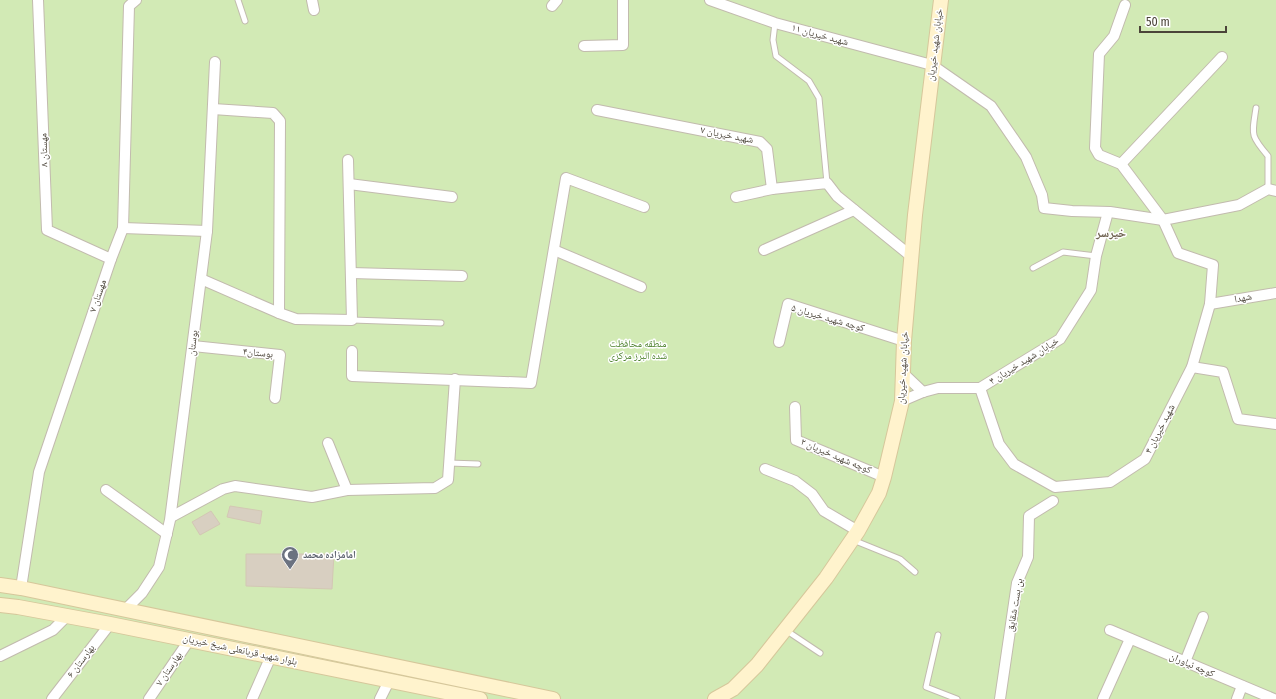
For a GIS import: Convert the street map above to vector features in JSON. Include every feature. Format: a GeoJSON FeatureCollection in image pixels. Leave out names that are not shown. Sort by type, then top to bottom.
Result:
{"type":"FeatureCollection","features":[{"type":"Feature","properties":{"kind":"street","name":"مهستان ۸"},"geometry":{"type":"LineString","coordinates":[[38,0],[47,230],[111,259]]}},
{"type":"Feature","properties":{"kind":"street","name":"مهستان ۷"},"geometry":{"type":"LineString","coordinates":[[21,588],[39,472],[111,259],[123,228],[129,6],[136,0]]}},
{"type":"Feature","properties":{"kind":"street"},"geometry":{"type":"LineString","coordinates":[[584,46],[623,45],[623,0]]}},
{"type":"Feature","properties":{"kind":"street","name":"شهید خیریان ۱۱"},"geometry":{"type":"LineString","coordinates":[[710,0],[775,23],[932,65],[991,106],[1026,157],[1042,195],[1044,208],[1072,211],[1108,212]]}},
{"type":"Feature","properties":{"kind":"street","name":"خیابان شهید خیریان"},"geometry":{"type":"LineString","coordinates":[[715,699],[733,689],[752,670],[786,630],[826,578],[855,535],[879,493],[902,401],[904,341],[915,215],[941,0]]}},
{"type":"Feature","properties":{"kind":"street"},"geometry":{"type":"LineString","coordinates":[[1125,5],[1114,36],[1099,54],[1095,148],[1099,155],[1121,164],[1163,220]]}},
{"type":"Feature","properties":{"kind":"street"},"geometry":{"type":"LineString","coordinates":[[1121,164],[1222,57]]}},
{"type":"Feature","properties":{"kind":"street","name":"بوستان"},"geometry":{"type":"LineString","coordinates":[[125,610],[142,593],[159,568],[171,517],[207,231],[215,62]]}},
{"type":"Feature","properties":{"kind":"street"},"geometry":{"type":"LineString","coordinates":[[213,109],[273,113],[280,121],[279,313]]}},
{"type":"Feature","properties":{"kind":"street","name":"شهید خیریان ۷"},"geometry":{"type":"LineString","coordinates":[[597,110],[760,142],[767,149],[772,189]]}},
{"type":"Feature","properties":{"kind":"street"},"geometry":{"type":"LineString","coordinates":[[201,279],[296,319],[352,320],[348,160]]}},
{"type":"Feature","properties":{"kind":"street"},"geometry":{"type":"LineString","coordinates":[[352,351],[352,376],[531,383],[566,178],[644,207]]}},
{"type":"Feature","properties":{"kind":"street"},"geometry":{"type":"LineString","coordinates":[[736,197],[772,189],[827,183],[837,196],[912,256]]}},
{"type":"Feature","properties":{"kind":"street"},"geometry":{"type":"LineString","coordinates":[[349,184],[452,197]]}},
{"type":"Feature","properties":{"kind":"street"},"geometry":{"type":"LineString","coordinates":[[1108,212],[1163,220],[1239,205],[1272,190]]}},
{"type":"Feature","properties":{"kind":"street"},"geometry":{"type":"LineString","coordinates":[[764,250],[854,210]]}},
{"type":"Feature","properties":{"kind":"street","name":"خیابان شهید خیریان ۴"},"geometry":{"type":"LineString","coordinates":[[902,401],[938,388],[980,388],[1060,339],[1091,290],[1096,256],[1108,212]]}},
{"type":"Feature","properties":{"kind":"street","name":"شهید خیریان ۴"},"geometry":{"type":"LineString","coordinates":[[980,388],[999,444],[1014,464],[1055,487],[1110,482],[1146,459],[1192,367],[1210,304],[1213,265],[1178,253],[1163,220]]}},
{"type":"Feature","properties":{"kind":"street"},"geometry":{"type":"LineString","coordinates":[[123,228],[207,231]]}},
{"type":"Feature","properties":{"kind":"street"},"geometry":{"type":"LineString","coordinates":[[554,250],[642,288]]}},
{"type":"Feature","properties":{"kind":"street"},"geometry":{"type":"LineString","coordinates":[[351,273],[462,276]]}},
{"type":"Feature","properties":{"kind":"street","name":"شهدا"},"geometry":{"type":"LineString","coordinates":[[1210,304],[1276,293]]}},
{"type":"Feature","properties":{"kind":"street","name":"کوچه شهید خیریان ۵"},"geometry":{"type":"LineString","coordinates":[[779,342],[788,304],[904,341]]}},
{"type":"Feature","properties":{"kind":"street","name":"بوستان۴"},"geometry":{"type":"LineString","coordinates":[[193,346],[280,356],[275,398]]}},
{"type":"Feature","properties":{"kind":"street"},"geometry":{"type":"LineString","coordinates":[[1192,367],[1223,372],[1238,420],[1276,424]]}},
{"type":"Feature","properties":{"kind":"street"},"geometry":{"type":"LineString","coordinates":[[903,373],[924,392]]}},
{"type":"Feature","properties":{"kind":"street"},"geometry":{"type":"LineString","coordinates":[[171,517],[223,489],[236,486],[312,497],[347,490],[435,488],[448,480],[455,379]]}},
{"type":"Feature","properties":{"kind":"street","name":"کوچه شهید خیریان ۲"},"geometry":{"type":"LineString","coordinates":[[795,407],[796,440],[884,476]]}},
{"type":"Feature","properties":{"kind":"street"},"geometry":{"type":"LineString","coordinates":[[328,443],[347,490]]}},
{"type":"Feature","properties":{"kind":"street"},"geometry":{"type":"LineString","coordinates":[[765,469],[795,481],[812,494],[824,511],[855,535]]}},
{"type":"Feature","properties":{"kind":"street"},"geometry":{"type":"LineString","coordinates":[[106,490],[167,534]]}},
{"type":"Feature","properties":{"kind":"street","name":"بن بست شقایق"},"geometry":{"type":"LineString","coordinates":[[1000,699],[1017,583],[1028,557],[1029,516],[1053,501]]}},
{"type":"Feature","properties":{"kind":"street"},"geometry":{"type":"LineString","coordinates":[[0,586],[21,588],[553,699]]}},
{"type":"Feature","properties":{"kind":"street","name":"بلوار شهید قربانعلی شیخ خیریان"},"geometry":{"type":"LineString","coordinates":[[0,605],[190,639],[480,699]]}},
{"type":"Feature","properties":{"kind":"street"},"geometry":{"type":"LineString","coordinates":[[0,656],[53,630],[67,616]]}},
{"type":"Feature","properties":{"kind":"street"},"geometry":{"type":"LineString","coordinates":[[1185,662],[1203,617]]}},
{"type":"Feature","properties":{"kind":"street","name":"بهارستان ۶"},"geometry":{"type":"LineString","coordinates":[[52,699],[110,624]]}},
{"type":"Feature","properties":{"kind":"street","name":"کوچه نیاوران"},"geometry":{"type":"LineString","coordinates":[[1110,630],[1274,699]]}},
{"type":"Feature","properties":{"kind":"street","name":"بهارستان ۷"},"geometry":{"type":"LineString","coordinates":[[149,699],[190,639]]}},
{"type":"Feature","properties":{"kind":"street"},"geometry":{"type":"LineString","coordinates":[[1103,699],[1130,639]]}},
{"type":"Feature","properties":{"kind":"street"},"geometry":{"type":"LineString","coordinates":[[252,699],[271,656],[274,641]]}},
{"type":"Feature","properties":{"kind":"street"},"geometry":{"type":"LineString","coordinates":[[380,699],[389,681]]}},
{"type":"Feature","properties":{"kind":"street"},"geometry":{"type":"LineString","coordinates":[[1236,699],[1242,686]]}},
{"type":"Feature","properties":{"kind":"lane"},"geometry":{"type":"LineString","coordinates":[[238,0],[245,21]]}},
{"type":"Feature","properties":{"kind":"lane"},"geometry":{"type":"LineString","coordinates":[[775,23],[773,40],[776,56],[809,81],[819,98],[827,183]]}},
{"type":"Feature","properties":{"kind":"lane"},"geometry":{"type":"LineString","coordinates":[[1256,108],[1253,133],[1257,142],[1268,156],[1272,190]]}},
{"type":"Feature","properties":{"kind":"lane"},"geometry":{"type":"LineString","coordinates":[[1033,268],[1063,252],[1096,256]]}},
{"type":"Feature","properties":{"kind":"lane"},"geometry":{"type":"LineString","coordinates":[[352,320],[441,323]]}},
{"type":"Feature","properties":{"kind":"lane"},"geometry":{"type":"LineString","coordinates":[[449,463],[478,464]]}},
{"type":"Feature","properties":{"kind":"lane"},"geometry":{"type":"LineString","coordinates":[[855,535],[900,559],[915,572]]}},
{"type":"Feature","properties":{"kind":"lane"},"geometry":{"type":"LineString","coordinates":[[786,630],[820,653]]}},
{"type":"Feature","properties":{"kind":"lane"},"geometry":{"type":"LineString","coordinates":[[938,635],[926,687],[957,699]]}},
{"type":"Feature","properties":{"kind":"green space","name":"منطقه محافظت شده البرز مرکزی"},"geometry":{"type":"Polygon","coordinates":[[[0,0],[1276,0],[1276,699],[0,699],[0,0]]]}},
{"type":"Feature","properties":{"kind":"building"},"geometry":{"type":"Polygon","coordinates":[[[230,506],[262,511],[260,524],[227,517],[230,506]]]}},
{"type":"Feature","properties":{"kind":"building"},"geometry":{"type":"Polygon","coordinates":[[[211,511],[220,524],[200,535],[192,522],[211,511]]]}},
{"type":"Feature","properties":{"kind":"building","name":"امامزاده محمد"},"geometry":{"type":"Polygon","coordinates":[[[246,554],[334,554],[332,589],[246,586],[246,554]]]}},
{"type":"Feature","properties":{"kind":"place","name":"امامزاده محمد"},"geometry":{"type":"Point","coordinates":[290,570]}},
{"type":"Feature","properties":{"kind":"district","name":"خیرسر"},"geometry":{"type":"Point","coordinates":[1111,233]}}]}
